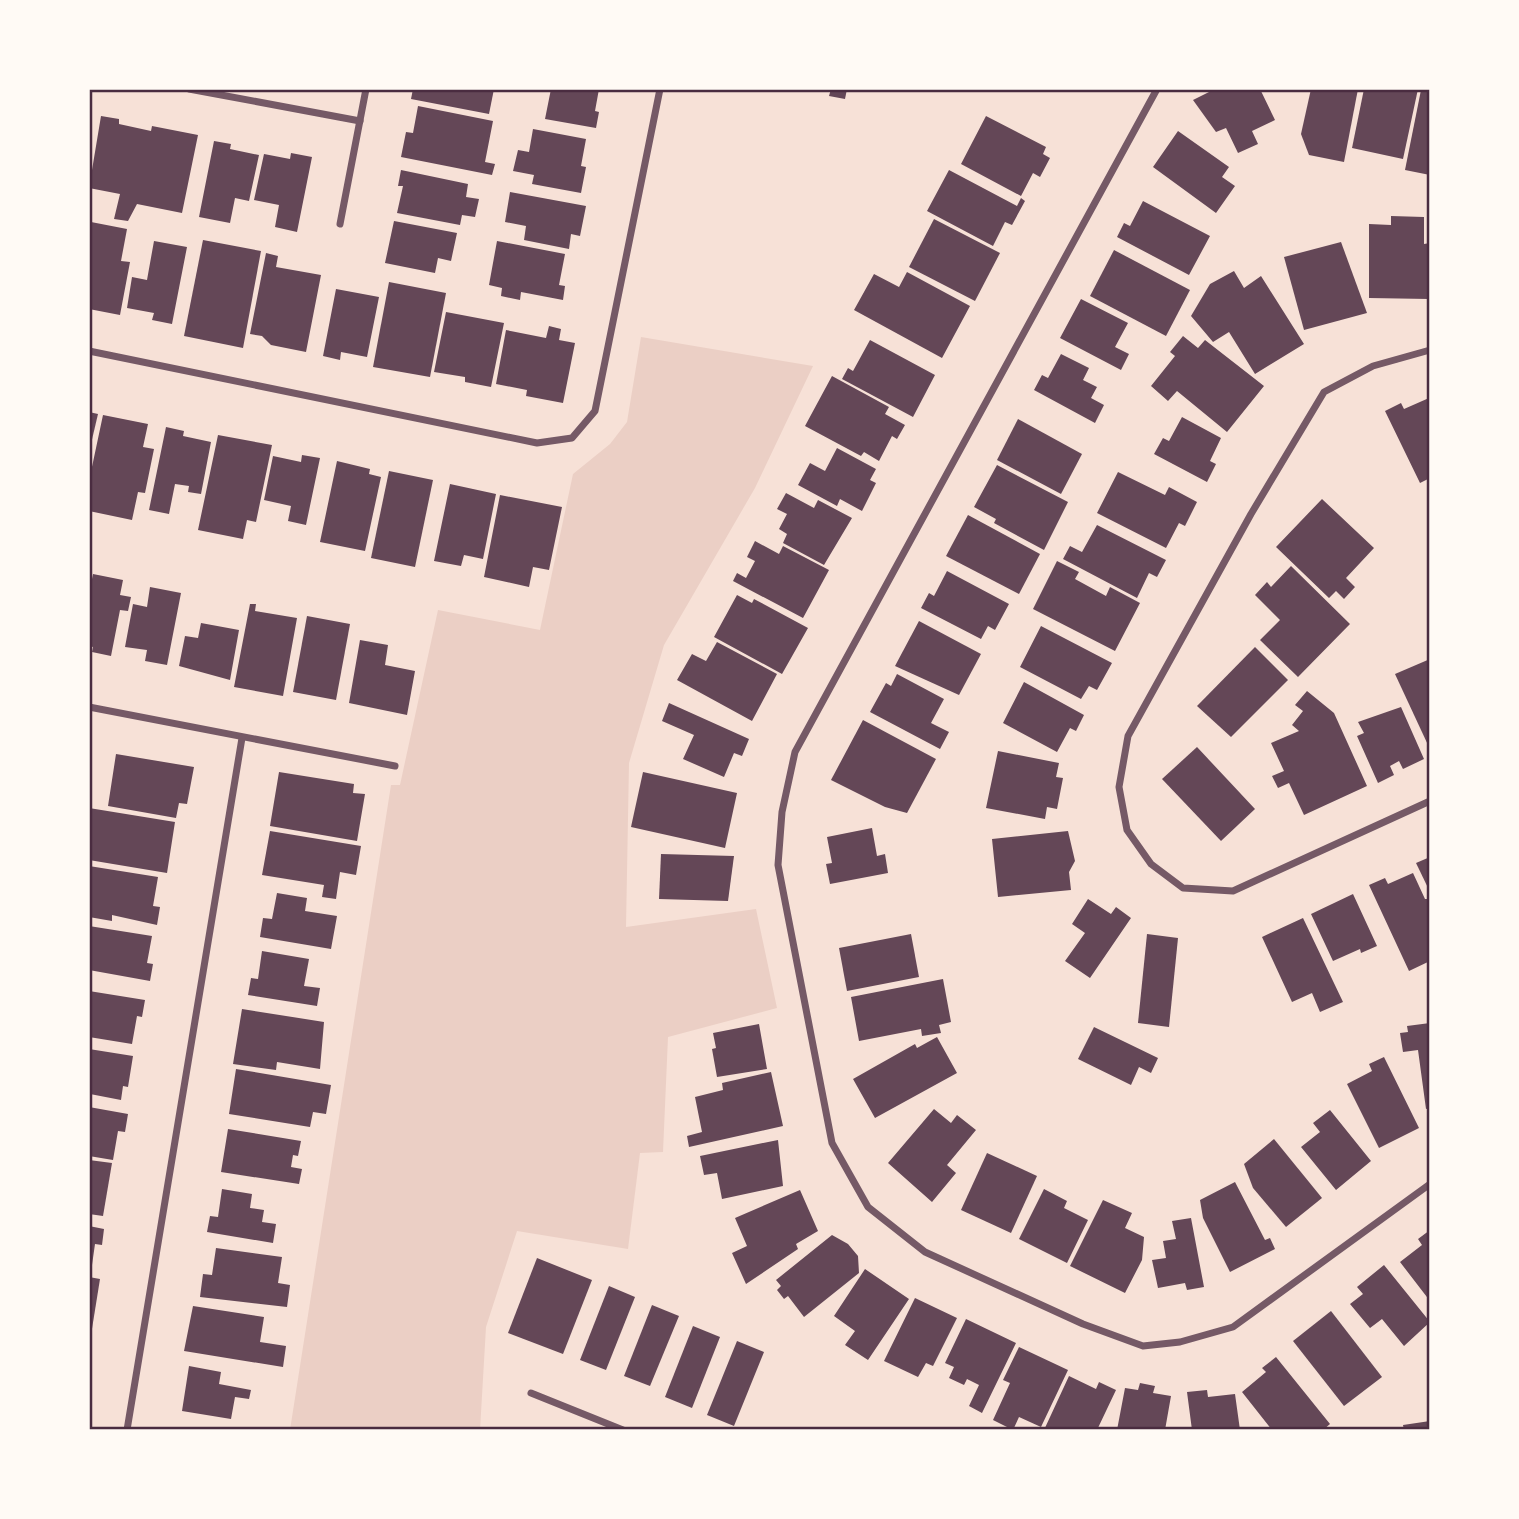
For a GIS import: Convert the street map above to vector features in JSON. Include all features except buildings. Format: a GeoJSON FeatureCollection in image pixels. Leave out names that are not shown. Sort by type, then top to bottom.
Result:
{"type":"FeatureCollection","features":[{"type":"Feature","properties":{"kind":"street"},"geometry":{"type":"LineString","coordinates":[[189,89],[360,121]]}},
{"type":"Feature","properties":{"kind":"street"},"geometry":{"type":"LineString","coordinates":[[340,224],[366,89]]}},
{"type":"Feature","properties":{"kind":"street"},"geometry":{"type":"LineString","coordinates":[[89,351],[537,443],[572,438],[596,411],[660,89]]}},
{"type":"Feature","properties":{"kind":"street"},"geometry":{"type":"LineString","coordinates":[[1157,89],[795,752],[782,812],[778,865],[832,1143],[869,1207],[925,1252],[1083,1324],[1143,1346],[1180,1342],[1233,1326],[1430,1184]]}},
{"type":"Feature","properties":{"kind":"street"},"geometry":{"type":"LineString","coordinates":[[1430,350],[1373,366],[1324,392],[1251,514],[1128,736],[1119,787],[1127,830],[1151,864],[1182,888],[1208,890],[1233,891],[1430,801]]}},
{"type":"Feature","properties":{"kind":"street"},"geometry":{"type":"LineString","coordinates":[[89,707],[395,766]]}},
{"type":"Feature","properties":{"kind":"street"},"geometry":{"type":"LineString","coordinates":[[127,1430],[242,737]]}},
{"type":"Feature","properties":{"kind":"street"},"geometry":{"type":"LineString","coordinates":[[531,1393],[623,1430]]}},
{"type":"Feature","properties":{"kind":"shaded area"},"geometry":{"type":"Polygon","coordinates":[[[641,337],[813,366],[755,488],[664,645],[629,763],[626,927],[756,909],[777,1008],[668,1037],[663,1152],[640,1153],[628,1249],[517,1231],[486,1327],[480,1430],[290,1430],[391,785],[400,785],[438,610],[540,630],[573,474],[610,444],[627,422],[641,337]]]}}]}
